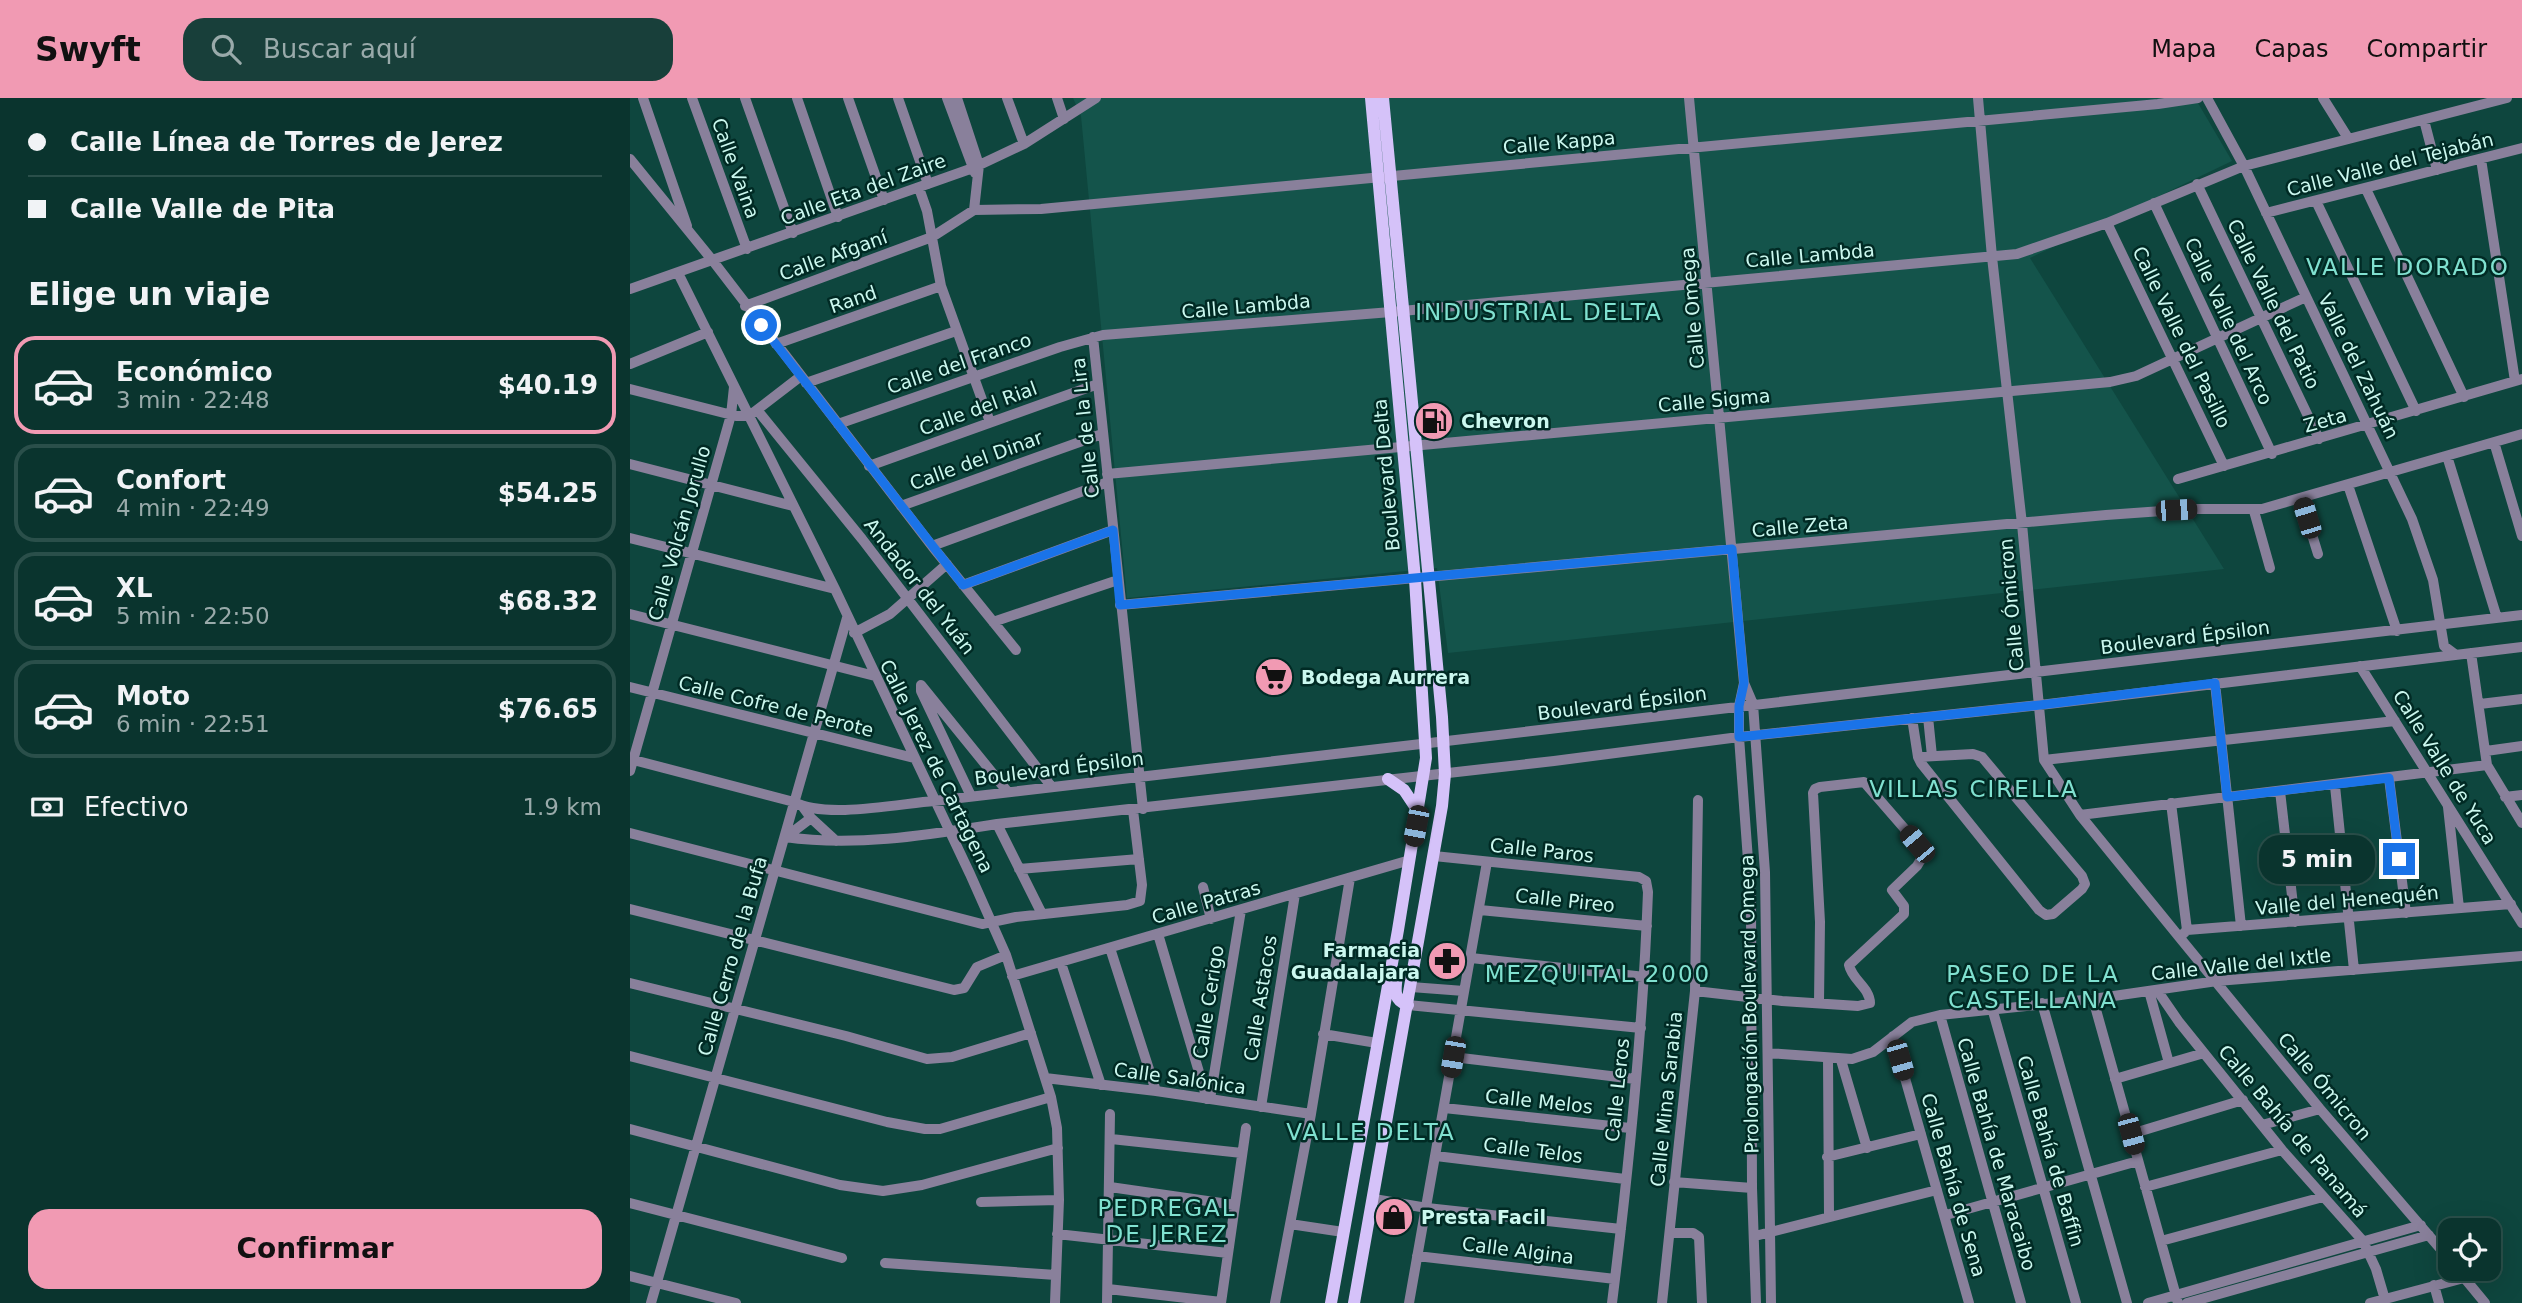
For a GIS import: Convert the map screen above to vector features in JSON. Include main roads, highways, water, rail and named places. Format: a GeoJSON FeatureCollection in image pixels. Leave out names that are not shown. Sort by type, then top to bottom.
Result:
{"type":"FeatureCollection","features":[{"type":"Feature","properties":{"kind":"main road","name":"Boulevard Delta"},"geometry":{"type":"LineString","coordinates":[[1371,98],[1385,177]]}},
{"type":"Feature","properties":{"kind":"main road","name":"Boulevard Delta"},"geometry":{"type":"LineString","coordinates":[[1354,1303],[1434,856],[1445,774],[1444,740],[1422,578],[1409,445],[1385,177],[1383,98]]}},
{"type":"Feature","properties":{"kind":"main road","name":"Boulevard Delta"},"geometry":{"type":"LineString","coordinates":[[1331,1303],[1425,776],[1422,578]]}},
{"type":"Feature","properties":{"kind":"main road"},"geometry":{"type":"LineString","coordinates":[[1388,779],[1404,790],[1419,811]]}},
{"type":"Feature","properties":{"kind":"main road"},"geometry":{"type":"LineString","coordinates":[[1398,930],[1400,955],[1396,995],[1403,1004],[1408,1005]]}},
{"type":"Feature","properties":{"kind":"place","name":"Chevron"},"geometry":{"type":"Point","coordinates":[1434,421]}},
{"type":"Feature","properties":{"kind":"place","name":"Bodega Aurrera"},"geometry":{"type":"Point","coordinates":[1274,677]}},
{"type":"Feature","properties":{"kind":"place","name":"Farmacia Guadalajara"},"geometry":{"type":"Point","coordinates":[1447,961]}},
{"type":"Feature","properties":{"kind":"place","name":"Presta Facil"},"geometry":{"type":"Point","coordinates":[1394,1217]}},
{"type":"Feature","properties":{"kind":"district","name":"VALLE DORADO"},"geometry":{"type":"Point","coordinates":[2408,267]}},
{"type":"Feature","properties":{"kind":"district","name":"INDUSTRIAL DELTA"},"geometry":{"type":"Point","coordinates":[1539,312]}},
{"type":"Feature","properties":{"kind":"district","name":"VILLAS CIRELLA"},"geometry":{"type":"Point","coordinates":[1974,789]}},
{"type":"Feature","properties":{"kind":"district","name":"MEZQUITAL 2000"},"geometry":{"type":"Point","coordinates":[1598,974]}},
{"type":"Feature","properties":{"kind":"district","name":"PASEO DE LA CASTELLANA"},"geometry":{"type":"Point","coordinates":[2033,987]}},
{"type":"Feature","properties":{"kind":"district","name":"VALLE DELTA"},"geometry":{"type":"Point","coordinates":[1371,1132]}},
{"type":"Feature","properties":{"kind":"district","name":"PEDREGAL DE JEREZ"},"geometry":{"type":"Point","coordinates":[1167,1221]}}]}
